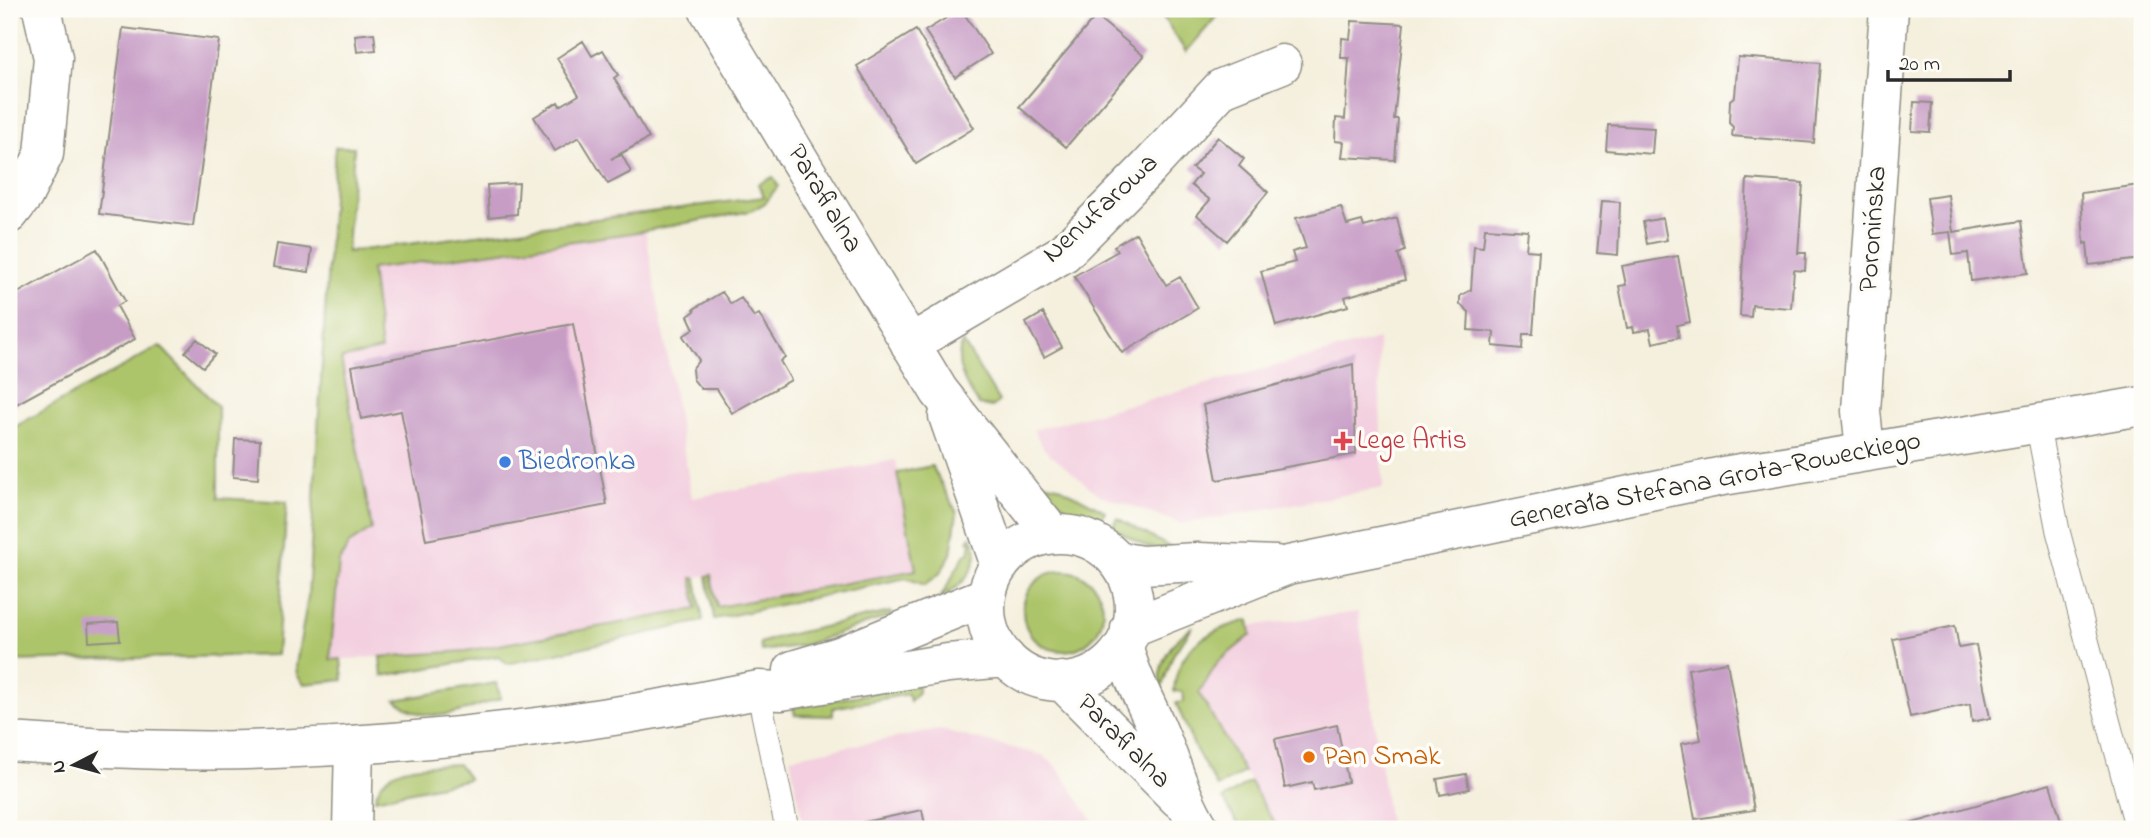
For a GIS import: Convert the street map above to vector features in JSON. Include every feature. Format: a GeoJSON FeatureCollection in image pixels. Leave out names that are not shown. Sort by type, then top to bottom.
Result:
{"type":"FeatureCollection","features":[{"type":"Feature","properties":{"kind":"street"},"geometry":{"type":"LineString","coordinates":[[9,214],[24,195],[44,154],[53,58],[43,9]]}},
{"type":"Feature","properties":{"kind":"street","name":"Parafialna"},"geometry":{"type":"LineString","coordinates":[[708,9],[939,391],[1052,534]]}},
{"type":"Feature","properties":{"kind":"street","name":"Poronińska"},"geometry":{"type":"LineString","coordinates":[[1865,450],[1861,411],[1889,9]]}},
{"type":"Feature","properties":{"kind":"street","name":"Nenufarowa"},"geometry":{"type":"LineString","coordinates":[[910,344],[1063,253],[1149,167],[1222,88],[1282,64]]}},
{"type":"Feature","properties":{"kind":"street","name":"Parafialna"},"geometry":{"type":"LineString","coordinates":[[939,391],[993,581]]}},
{"type":"Feature","properties":{"kind":"street","name":"Generała Stefana Grota-Roweckiego"},"geometry":{"type":"LineString","coordinates":[[1127,638],[1288,565],[1865,450],[2142,406]]}},
{"type":"Feature","properties":{"kind":"street"},"geometry":{"type":"LineString","coordinates":[[758,690],[781,674],[840,656],[993,581],[1018,547],[1052,534],[1082,537],[1096,543],[1117,561],[1128,579],[1134,600],[1127,638],[1100,670],[1076,680],[1042,680],[1023,672],[1006,658],[989,629],[993,581]]}},
{"type":"Feature","properties":{"kind":"street","name":"Generała Stefana Grota-Roweckiego"},"geometry":{"type":"LineString","coordinates":[[1117,561],[1142,565],[1198,562],[1288,565]]}},
{"type":"Feature","properties":{"kind":"street","name":"Parafialna"},"geometry":{"type":"LineString","coordinates":[[1127,638],[1130,674],[1160,735],[1192,816]]}},
{"type":"Feature","properties":{"kind":"street"},"geometry":{"type":"LineString","coordinates":[[9,743],[99,748],[260,750],[354,745],[555,726],[758,690],[781,691],[939,665],[1006,658]]}},
{"type":"Feature","properties":{"kind":"street","name":"Parafialna"},"geometry":{"type":"LineString","coordinates":[[1062,681],[1192,816]]}},
{"type":"Feature","properties":{"kind":"street"},"geometry":{"type":"LineString","coordinates":[[352,829],[354,745]]}},
{"type":"Feature","properties":{"kind":"lane"},"geometry":{"type":"LineString","coordinates":[[2037,423],[2058,531],[2137,829]]}},
{"type":"Feature","properties":{"kind":"lane"},"geometry":{"type":"LineString","coordinates":[[758,690],[787,829]]}},
{"type":"Feature","properties":{"kind":"shaded area"},"geometry":{"type":"Polygon","coordinates":[[[642,211],[692,498],[895,460],[917,570],[717,607],[710,575],[693,578],[697,609],[466,651],[317,661],[346,252],[642,211]]]}},
{"type":"Feature","properties":{"kind":"shaded area"},"geometry":{"type":"Polygon","coordinates":[[[1378,339],[1383,488],[1182,524],[1098,494],[1045,450],[1033,430],[1378,339]]]}},
{"type":"Feature","properties":{"kind":"shaded area"},"geometry":{"type":"Polygon","coordinates":[[[1358,612],[1390,829],[1278,829],[1194,685],[1249,626],[1358,612]]]}},
{"type":"Feature","properties":{"kind":"shaded area"},"geometry":{"type":"Polygon","coordinates":[[[940,730],[1042,755],[1057,767],[1098,829],[804,829],[790,757],[940,730]]]}},
{"type":"Feature","properties":{"kind":"green space"},"geometry":{"type":"Polygon","coordinates":[[[1158,9],[1223,9],[1186,52],[1158,9]]]}},
{"type":"Feature","properties":{"kind":"green space"},"geometry":{"type":"Polygon","coordinates":[[[335,147],[354,147],[347,252],[764,197],[758,184],[773,177],[778,186],[765,203],[751,211],[632,233],[371,269],[381,350],[341,359],[372,529],[349,544],[339,562],[330,660],[341,659],[343,680],[304,684],[297,675],[296,665],[308,597],[335,147]]]}},
{"type":"Feature","properties":{"kind":"green space"},"geometry":{"type":"Polygon","coordinates":[[[963,342],[999,401],[992,407],[979,405],[965,383],[959,359],[963,342]]]}},
{"type":"Feature","properties":{"kind":"green space"},"geometry":{"type":"Polygon","coordinates":[[[160,346],[218,407],[218,498],[287,502],[277,655],[9,661],[9,430],[160,346]]]}},
{"type":"Feature","properties":{"kind":"green space"},"geometry":{"type":"Polygon","coordinates":[[[932,466],[957,513],[951,554],[940,573],[925,585],[906,578],[714,619],[707,576],[711,575],[717,607],[916,570],[897,473],[932,466]]]}},
{"type":"Feature","properties":{"kind":"green space"},"geometry":{"type":"Polygon","coordinates":[[[1037,482],[1058,486],[1105,511],[1100,520],[1068,509],[1037,482]]]}},
{"type":"Feature","properties":{"kind":"green space"},"geometry":{"type":"Polygon","coordinates":[[[1117,518],[1175,550],[1147,547],[1112,527],[1117,518]]]}},
{"type":"Feature","properties":{"kind":"green space"},"geometry":{"type":"Polygon","coordinates":[[[971,536],[975,545],[974,564],[957,587],[941,597],[965,554],[969,554],[971,542],[968,541],[971,536]]]}},
{"type":"Feature","properties":{"kind":"green space"},"geometry":{"type":"Polygon","coordinates":[[[1063,571],[1078,574],[1091,583],[1100,596],[1103,611],[1100,626],[1091,639],[1078,648],[1063,651],[1048,648],[1035,639],[1026,626],[1023,611],[1026,596],[1035,583],[1048,574],[1063,571]]]}},
{"type":"Feature","properties":{"kind":"green space"},"geometry":{"type":"Polygon","coordinates":[[[692,578],[696,578],[703,621],[507,664],[498,656],[382,676],[380,657],[466,651],[697,609],[692,578]]]}},
{"type":"Feature","properties":{"kind":"green space"},"geometry":{"type":"Polygon","coordinates":[[[890,612],[892,615],[805,645],[761,651],[760,643],[778,637],[890,612]]]}},
{"type":"Feature","properties":{"kind":"green space"},"geometry":{"type":"Polygon","coordinates":[[[1249,620],[1251,635],[1218,662],[1199,693],[1244,772],[1217,787],[1195,748],[1176,703],[1184,702],[1183,692],[1174,691],[1176,675],[1189,651],[1198,642],[1221,629],[1249,620]]]}},
{"type":"Feature","properties":{"kind":"green space"},"geometry":{"type":"Polygon","coordinates":[[[1193,626],[1173,655],[1160,692],[1161,671],[1166,654],[1193,626]]]}},
{"type":"Feature","properties":{"kind":"green space"},"geometry":{"type":"Polygon","coordinates":[[[496,683],[501,698],[460,712],[421,714],[396,700],[496,683]]]}},
{"type":"Feature","properties":{"kind":"green space"},"geometry":{"type":"Polygon","coordinates":[[[918,685],[918,692],[910,701],[908,694],[833,708],[833,715],[829,716],[795,715],[793,707],[918,685]]]}},
{"type":"Feature","properties":{"kind":"green space"},"geometry":{"type":"Polygon","coordinates":[[[458,764],[469,779],[375,799],[387,778],[397,772],[420,766],[458,764]]]}},
{"type":"Feature","properties":{"kind":"green space"},"geometry":{"type":"Polygon","coordinates":[[[1250,782],[1278,829],[1241,829],[1223,799],[1250,782]]]}},
{"type":"Feature","properties":{"kind":"building"},"geometry":{"type":"Polygon","coordinates":[[[961,9],[991,54],[955,77],[925,31],[961,9]]]}},
{"type":"Feature","properties":{"kind":"building"},"geometry":{"type":"Polygon","coordinates":[[[1946,9],[1996,9],[1996,15],[1946,13],[1946,9]]]}},
{"type":"Feature","properties":{"kind":"building"},"geometry":{"type":"Polygon","coordinates":[[[1096,16],[1144,56],[1066,147],[1019,107],[1096,16]]]}},
{"type":"Feature","properties":{"kind":"building"},"geometry":{"type":"Polygon","coordinates":[[[1352,21],[1404,24],[1394,119],[1398,119],[1395,160],[1342,157],[1344,142],[1335,141],[1336,118],[1345,119],[1349,58],[1341,58],[1342,38],[1350,39],[1352,21]]]}},
{"type":"Feature","properties":{"kind":"building"},"geometry":{"type":"Polygon","coordinates":[[[123,28],[219,40],[193,226],[99,214],[123,28]]]}},
{"type":"Feature","properties":{"kind":"building"},"geometry":{"type":"Polygon","coordinates":[[[916,30],[974,128],[916,164],[857,66],[916,30]]]}},
{"type":"Feature","properties":{"kind":"building"},"geometry":{"type":"Polygon","coordinates":[[[374,33],[376,50],[357,52],[355,35],[374,33]]]}},
{"type":"Feature","properties":{"kind":"building"},"geometry":{"type":"Polygon","coordinates":[[[583,41],[592,56],[603,50],[618,75],[614,78],[649,138],[611,159],[622,155],[631,172],[608,184],[579,137],[555,151],[534,117],[558,102],[560,106],[579,95],[557,58],[583,41]]]}},
{"type":"Feature","properties":{"kind":"building"},"geometry":{"type":"Polygon","coordinates":[[[1738,57],[1820,63],[1814,143],[1732,136],[1733,127],[1729,123],[1730,100],[1735,96],[1738,57]]]}},
{"type":"Feature","properties":{"kind":"building"},"geometry":{"type":"Polygon","coordinates":[[[1914,102],[1932,103],[1930,132],[1912,131],[1914,102]]]}},
{"type":"Feature","properties":{"kind":"building"},"geometry":{"type":"Polygon","coordinates":[[[1608,125],[1654,128],[1652,154],[1606,150],[1608,125]]]}},
{"type":"Feature","properties":{"kind":"building"},"geometry":{"type":"Polygon","coordinates":[[[1218,137],[1244,159],[1239,166],[1268,192],[1227,241],[1197,215],[1210,200],[1191,185],[1200,174],[1192,168],[1218,137]]]}},
{"type":"Feature","properties":{"kind":"building"},"geometry":{"type":"Polygon","coordinates":[[[1747,179],[1803,183],[1798,253],[1806,253],[1805,271],[1794,270],[1791,308],[1752,305],[1751,317],[1740,316],[1747,179]]]}},
{"type":"Feature","properties":{"kind":"building"},"geometry":{"type":"Polygon","coordinates":[[[519,183],[517,214],[489,217],[487,185],[519,183]]]}},
{"type":"Feature","properties":{"kind":"building"},"geometry":{"type":"Polygon","coordinates":[[[2140,185],[2142,259],[2089,265],[2087,243],[2084,244],[2081,193],[2140,185]]]}},
{"type":"Feature","properties":{"kind":"building"},"geometry":{"type":"Polygon","coordinates":[[[1948,195],[1953,232],[2021,221],[2028,273],[1971,281],[1968,253],[1953,255],[1950,232],[1932,234],[1927,198],[1948,195]]]}},
{"type":"Feature","properties":{"kind":"building"},"geometry":{"type":"Polygon","coordinates":[[[1602,201],[1620,202],[1618,255],[1597,253],[1602,201]]]}},
{"type":"Feature","properties":{"kind":"building"},"geometry":{"type":"Polygon","coordinates":[[[1341,207],[1347,225],[1362,221],[1364,227],[1397,218],[1405,251],[1398,254],[1405,280],[1345,297],[1348,306],[1276,326],[1261,271],[1295,262],[1292,252],[1306,248],[1296,218],[1341,207]]]}},
{"type":"Feature","properties":{"kind":"building"},"geometry":{"type":"Polygon","coordinates":[[[1663,218],[1667,240],[1647,244],[1643,222],[1663,218]]]}},
{"type":"Feature","properties":{"kind":"building"},"geometry":{"type":"Polygon","coordinates":[[[1485,228],[1528,231],[1526,250],[1539,251],[1533,334],[1523,334],[1522,349],[1493,346],[1494,332],[1468,330],[1469,312],[1460,304],[1460,296],[1471,290],[1474,246],[1483,247],[1485,228]]]}},
{"type":"Feature","properties":{"kind":"building"},"geometry":{"type":"Polygon","coordinates":[[[1136,233],[1166,285],[1180,277],[1198,308],[1122,353],[1074,276],[1118,251],[1114,246],[1136,233]]]}},
{"type":"Feature","properties":{"kind":"building"},"geometry":{"type":"Polygon","coordinates":[[[277,244],[312,249],[309,272],[273,267],[277,244]]]}},
{"type":"Feature","properties":{"kind":"building"},"geometry":{"type":"Polygon","coordinates":[[[97,249],[125,301],[117,306],[135,339],[9,408],[9,290],[14,295],[97,249]]]}},
{"type":"Feature","properties":{"kind":"building"},"geometry":{"type":"Polygon","coordinates":[[[1678,256],[1690,322],[1677,325],[1679,337],[1653,343],[1650,329],[1634,332],[1633,327],[1627,328],[1619,286],[1626,285],[1622,266],[1678,256]]]}},
{"type":"Feature","properties":{"kind":"building"},"geometry":{"type":"Polygon","coordinates":[[[722,292],[731,304],[741,298],[754,317],[759,314],[785,357],[780,361],[791,380],[732,413],[717,389],[701,389],[693,379],[692,369],[699,360],[683,336],[694,329],[688,316],[694,309],[722,292]]]}},
{"type":"Feature","properties":{"kind":"building"},"geometry":{"type":"Polygon","coordinates":[[[1043,313],[1062,347],[1044,357],[1026,323],[1043,313]]]}},
{"type":"Feature","properties":{"kind":"building","name":"Biedronka"},"geometry":{"type":"Polygon","coordinates":[[[573,324],[607,505],[426,540],[401,411],[361,419],[352,366],[573,324]]]}},
{"type":"Feature","properties":{"kind":"building"},"geometry":{"type":"Polygon","coordinates":[[[197,339],[215,354],[203,367],[185,352],[197,339]]]}},
{"type":"Feature","properties":{"kind":"building"},"geometry":{"type":"Polygon","coordinates":[[[1353,364],[1356,454],[1217,480],[1203,405],[1353,364]]]}},
{"type":"Feature","properties":{"kind":"building"},"geometry":{"type":"Polygon","coordinates":[[[235,439],[260,440],[258,479],[233,477],[235,439]]]}},
{"type":"Feature","properties":{"kind":"building"},"geometry":{"type":"Polygon","coordinates":[[[118,622],[120,640],[89,642],[88,624],[118,622]]]}},
{"type":"Feature","properties":{"kind":"building"},"geometry":{"type":"Polygon","coordinates":[[[1955,626],[1959,648],[1976,645],[1990,718],[1972,722],[1970,704],[1910,717],[1893,639],[1955,626]]]}},
{"type":"Feature","properties":{"kind":"building"},"geometry":{"type":"Polygon","coordinates":[[[1727,662],[1754,810],[1695,819],[1681,744],[1701,740],[1688,669],[1727,662]]]}},
{"type":"Feature","properties":{"kind":"building"},"geometry":{"type":"Polygon","coordinates":[[[1337,725],[1348,782],[1314,790],[1312,782],[1285,788],[1275,739],[1337,725]]]}},
{"type":"Feature","properties":{"kind":"building"},"geometry":{"type":"Polygon","coordinates":[[[1466,774],[1469,789],[1440,795],[1437,779],[1466,774]]]}},
{"type":"Feature","properties":{"kind":"building"},"geometry":{"type":"Polygon","coordinates":[[[2050,784],[2062,824],[2043,829],[1892,829],[2050,784]]]}},
{"type":"Feature","properties":{"kind":"building"},"geometry":{"type":"Polygon","coordinates":[[[922,810],[926,829],[836,829],[836,828],[922,810]]]}},
{"type":"Feature","properties":{"kind":"place","name":"Lege Artis"},"geometry":{"type":"Point","coordinates":[1343,441]}},
{"type":"Feature","properties":{"kind":"place","name":"Biedronka"},"geometry":{"type":"Point","coordinates":[505,462]}},
{"type":"Feature","properties":{"kind":"place","name":"Pan Smak"},"geometry":{"type":"Point","coordinates":[1309,757]}}]}
